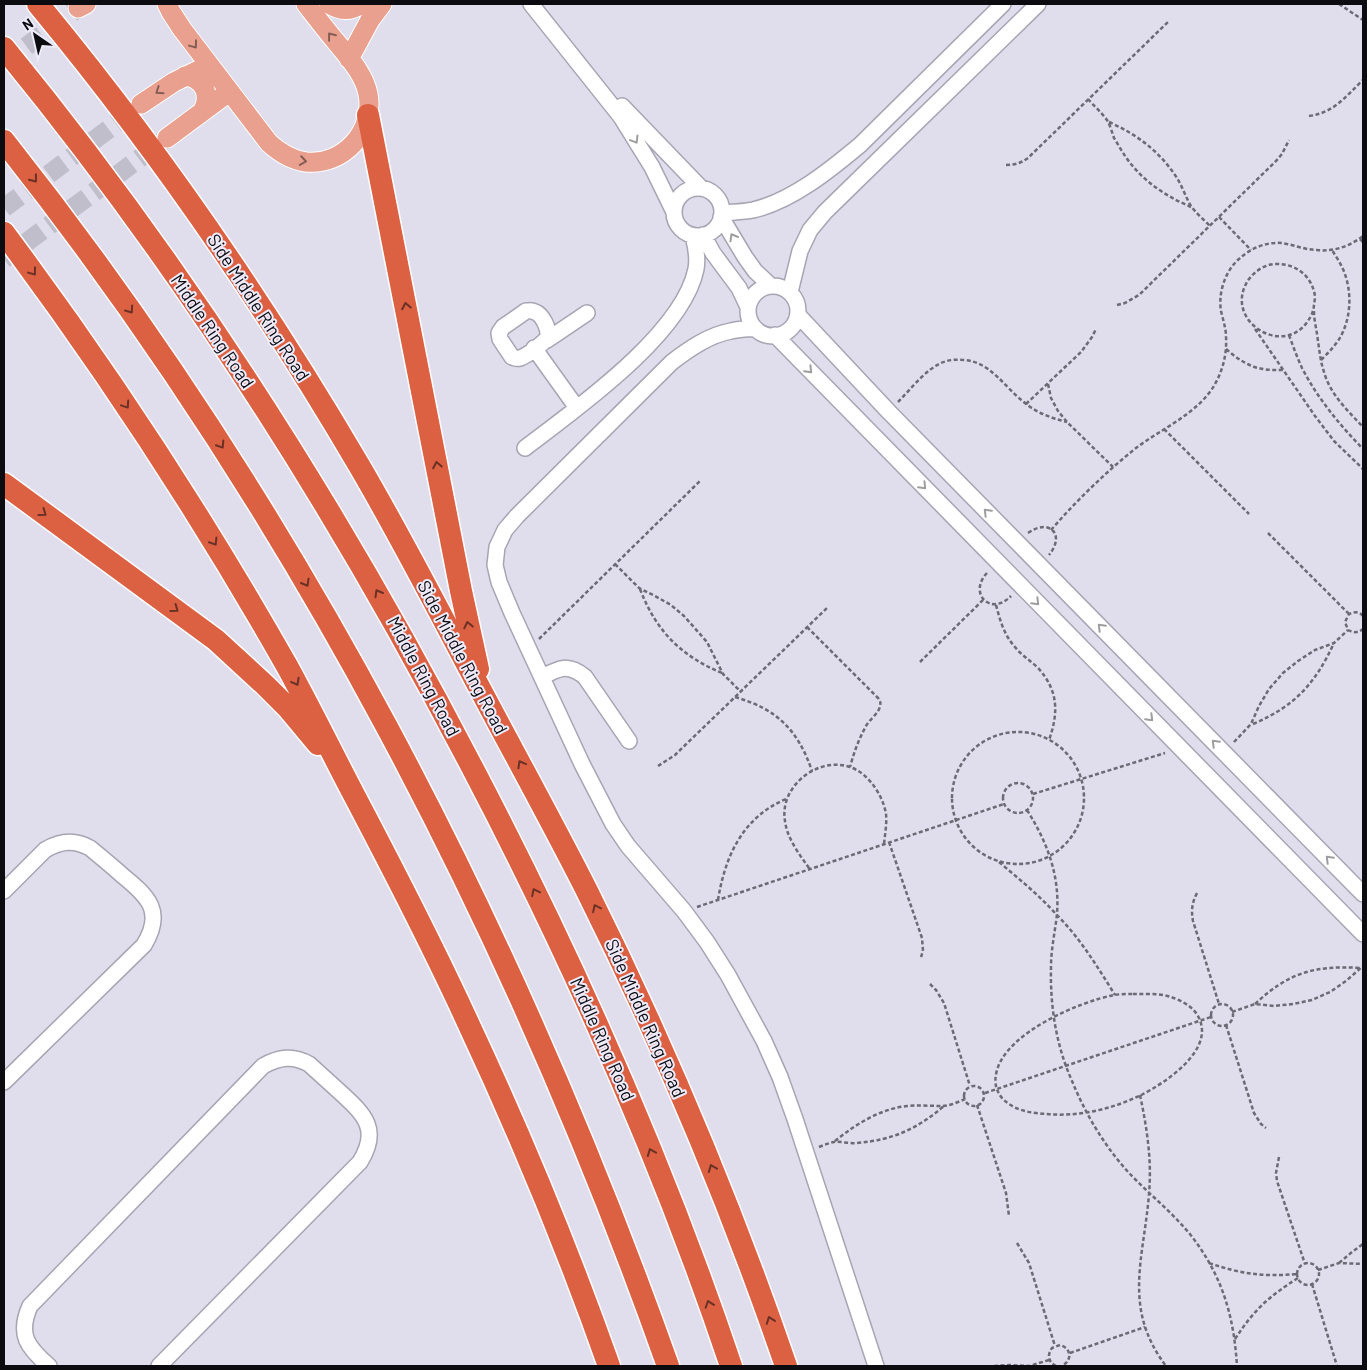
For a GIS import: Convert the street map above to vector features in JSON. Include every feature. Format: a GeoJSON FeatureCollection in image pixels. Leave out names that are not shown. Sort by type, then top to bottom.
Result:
{"type":"FeatureCollection","features":[{"type":"Feature","properties":{"kind":"highway","name":"Side Middle Ring Road"},"geometry":{"type":"LineString","coordinates":[[38,4],[102,84],[176,184],[242,279],[325,409],[393,526],[578,872],[646,1016],[728,1208],[786,1366]]}},
{"type":"Feature","properties":{"kind":"highway","name":"Middle Ring Road"},"geometry":{"type":"LineString","coordinates":[[4,48],[99,170],[210,325],[319,494],[420,667],[532,885],[603,1037],[682,1228],[731,1366]]}},
{"type":"Feature","properties":{"kind":"highway"},"geometry":{"type":"LineString","coordinates":[[368,115],[464,607],[489,706]]}},
{"type":"Feature","properties":{"kind":"highway"},"geometry":{"type":"LineString","coordinates":[[4,141],[87,249],[200,412],[276,532],[370,695],[459,868],[530,1018],[602,1188],[668,1366]]}},
{"type":"Feature","properties":{"kind":"highway"},"geometry":{"type":"LineString","coordinates":[[4,233],[90,352],[153,445],[251,604],[320,727],[428,940],[498,1087],[550,1211],[609,1366]]}},
{"type":"Feature","properties":{"kind":"highway"},"geometry":{"type":"LineString","coordinates":[[4,484],[190,620],[241,662],[265,684],[310,733],[349,786]]}},
{"type":"Feature","properties":{"kind":"main road"},"geometry":{"type":"LineString","coordinates":[[167,4],[176,21],[262,136],[277,150],[296,160],[306,162],[327,160],[338,156],[346,150],[361,135],[368,115],[368,94],[365,83],[349,59],[306,4]]}},
{"type":"Feature","properties":{"kind":"main road"},"geometry":{"type":"LineString","coordinates":[[329,4],[342,10],[349,10],[361,4]]}},
{"type":"Feature","properties":{"kind":"main road"},"geometry":{"type":"LineString","coordinates":[[349,59],[370,20],[382,4]]}},
{"type":"Feature","properties":{"kind":"main road"},"geometry":{"type":"LineString","coordinates":[[141,104],[162,89],[209,65]]}},
{"type":"Feature","properties":{"kind":"main road"},"geometry":{"type":"LineString","coordinates":[[185,76],[196,78],[204,86],[207,96],[202,112]]}},
{"type":"Feature","properties":{"kind":"main road"},"geometry":{"type":"LineString","coordinates":[[167,138],[229,92]]}},
{"type":"Feature","properties":{"kind":"street"},"geometry":{"type":"LineString","coordinates":[[531,4],[621,117],[660,182],[678,226],[685,232],[698,236],[713,253],[739,288],[748,307],[749,319],[755,328],[768,335],[783,333],[790,329],[798,315],[795,299],[784,288],[771,286],[763,288],[756,292],[748,307]]}},
{"type":"Feature","properties":{"kind":"street"},"geometry":{"type":"LineString","coordinates":[[541,4],[627,112],[701,188]]}},
{"type":"Feature","properties":{"kind":"street"},"geometry":{"type":"LineString","coordinates":[[722,215],[752,210],[776,203],[840,162],[860,145],[1003,4]]}},
{"type":"Feature","properties":{"kind":"street"},"geometry":{"type":"LineString","coordinates":[[790,292],[800,251],[810,230],[825,212],[1038,4]]}},
{"type":"Feature","properties":{"kind":"street"},"geometry":{"type":"LineString","coordinates":[[673,210],[677,200],[683,193],[691,189],[705,189],[716,196],[721,204],[722,215],[744,257],[771,286]]}},
{"type":"Feature","properties":{"kind":"street"},"geometry":{"type":"LineString","coordinates":[[698,236],[711,232],[718,225],[722,215]]}},
{"type":"Feature","properties":{"kind":"street"},"geometry":{"type":"LineString","coordinates":[[525,448],[608,383],[670,321],[682,305],[696,269],[698,236]]}},
{"type":"Feature","properties":{"kind":"street"},"geometry":{"type":"LineString","coordinates":[[577,408],[541,344],[587,313]]}},
{"type":"Feature","properties":{"kind":"street"},"geometry":{"type":"LineString","coordinates":[[798,315],[889,412],[1363,894]]}},
{"type":"Feature","properties":{"kind":"street"},"geometry":{"type":"LineString","coordinates":[[755,328],[731,331],[710,338],[690,348],[672,362],[517,516],[505,530],[497,547],[495,565],[499,582],[528,649],[590,781],[613,824],[628,846],[684,911],[707,942],[764,1041],[795,1118],[876,1366]]}},
{"type":"Feature","properties":{"kind":"street"},"geometry":{"type":"LineString","coordinates":[[775,335],[1363,934]]}},
{"type":"Feature","properties":{"kind":"street"},"geometry":{"type":"LineString","coordinates":[[542,678],[558,668],[568,668],[577,671],[585,677],[629,741]]}},
{"type":"Feature","properties":{"kind":"street"},"geometry":{"type":"LineString","coordinates":[[4,891],[45,850],[53,845],[62,842],[82,843],[142,892],[149,901],[153,912],[153,924],[150,935],[144,945],[4,1082]]}},
{"type":"Feature","properties":{"kind":"street"},"geometry":{"type":"LineString","coordinates":[[41,1364],[28,1344],[24,1325],[30,1306],[36,1298],[264,1066],[281,1058],[300,1059],[316,1070],[358,1109],[365,1118],[369,1129],[369,1141],[366,1152],[360,1162],[159,1366]]}},
{"type":"Feature","properties":{"kind":"path"},"geometry":{"type":"LineString","coordinates":[[1340,4],[1363,20]]}},
{"type":"Feature","properties":{"kind":"path"},"geometry":{"type":"LineString","coordinates":[[1006,165],[1014,165],[1028,158],[1168,22]]}},
{"type":"Feature","properties":{"kind":"path"},"geometry":{"type":"LineString","coordinates":[[1309,116],[1320,115],[1330,110],[1363,80]]}},
{"type":"Feature","properties":{"kind":"path"},"geometry":{"type":"LineString","coordinates":[[1088,99],[1108,121],[1123,153],[1146,180],[1175,200],[1192,207]]}},
{"type":"Feature","properties":{"kind":"path"},"geometry":{"type":"LineString","coordinates":[[1108,121],[1124,128],[1159,155],[1175,175],[1192,207],[1210,226]]}},
{"type":"Feature","properties":{"kind":"path"},"geometry":{"type":"LineString","coordinates":[[1117,305],[1139,295],[1282,154],[1289,140]]}},
{"type":"Feature","properties":{"kind":"path"},"geometry":{"type":"LineString","coordinates":[[1219,216],[1251,250]]}},
{"type":"Feature","properties":{"kind":"path"},"geometry":{"type":"LineString","coordinates":[[1051,530],[1084,494],[1113,468],[1138,447],[1202,401],[1214,386],[1222,368],[1226,349],[1226,327],[1221,309],[1221,292],[1227,275],[1237,260],[1251,250],[1269,243],[1286,243],[1317,250],[1332,250],[1346,246],[1363,236]]}},
{"type":"Feature","properties":{"kind":"path"},"geometry":{"type":"LineString","coordinates":[[1360,239],[1363,242]]}},
{"type":"Feature","properties":{"kind":"path"},"geometry":{"type":"LineString","coordinates":[[1321,360],[1341,336],[1347,321],[1349,303],[1348,284],[1342,267],[1332,250]]}},
{"type":"Feature","properties":{"kind":"path"},"geometry":{"type":"LineString","coordinates":[[1255,328],[1265,334],[1289,335],[1300,330],[1308,321],[1313,311],[1315,299],[1313,287],[1307,277],[1298,269],[1286,264],[1274,264],[1263,267],[1253,274],[1246,284],[1242,295],[1242,307],[1247,318],[1314,416],[1334,441],[1363,468]]}},
{"type":"Feature","properties":{"kind":"path"},"geometry":{"type":"LineString","coordinates":[[1313,311],[1321,360],[1330,387],[1363,427]]}},
{"type":"Feature","properties":{"kind":"path"},"geometry":{"type":"LineString","coordinates":[[1026,404],[1081,352],[1096,329]]}},
{"type":"Feature","properties":{"kind":"path"},"geometry":{"type":"LineString","coordinates":[[1289,335],[1302,367],[1319,397],[1339,424],[1363,449]]}},
{"type":"Feature","properties":{"kind":"path"},"geometry":{"type":"LineString","coordinates":[[1226,349],[1238,360],[1252,367],[1267,370],[1283,370]]}},
{"type":"Feature","properties":{"kind":"path"},"geometry":{"type":"LineString","coordinates":[[889,412],[928,372],[941,363],[957,359],[973,360],[988,367],[1026,404],[1052,418],[1067,422]]}},
{"type":"Feature","properties":{"kind":"path"},"geometry":{"type":"LineString","coordinates":[[1048,384],[1051,398],[1058,411],[1113,468]]}},
{"type":"Feature","properties":{"kind":"path"},"geometry":{"type":"LineString","coordinates":[[1164,429],[1249,514]]}},
{"type":"Feature","properties":{"kind":"path"},"geometry":{"type":"LineString","coordinates":[[528,649],[700,481]]}},
{"type":"Feature","properties":{"kind":"path"},"geometry":{"type":"LineString","coordinates":[[1017,542],[1038,527],[1045,527],[1055,534],[1056,546],[1040,566]]}},
{"type":"Feature","properties":{"kind":"path"},"geometry":{"type":"LineString","coordinates":[[1268,534],[1349,614]]}},
{"type":"Feature","properties":{"kind":"path"},"geometry":{"type":"LineString","coordinates":[[997,563],[981,581],[979,587],[980,594],[984,599],[996,605],[1003,603],[1021,586]]}},
{"type":"Feature","properties":{"kind":"path"},"geometry":{"type":"LineString","coordinates":[[615,564],[640,588],[670,605],[684,616],[707,642],[723,674],[740,692]]}},
{"type":"Feature","properties":{"kind":"path"},"geometry":{"type":"LineString","coordinates":[[640,588],[650,612],[665,634],[692,658],[723,674]]}},
{"type":"Feature","properties":{"kind":"path"},"geometry":{"type":"LineString","coordinates":[[920,662],[984,599]]}},
{"type":"Feature","properties":{"kind":"path"},"geometry":{"type":"LineString","coordinates":[[996,605],[1006,633],[1014,646],[1047,679],[1053,693],[1056,709],[1054,725],[1049,740]]}},
{"type":"Feature","properties":{"kind":"path"},"geometry":{"type":"LineString","coordinates":[[658,766],[675,755],[827,608]]}},
{"type":"Feature","properties":{"kind":"path"},"geometry":{"type":"LineString","coordinates":[[1363,615],[1353,612],[1349,614],[1345,622],[1348,630],[1353,632],[1363,629]]}},
{"type":"Feature","properties":{"kind":"path"},"geometry":{"type":"LineString","coordinates":[[807,627],[880,702],[878,710],[860,737],[850,767]]}},
{"type":"Feature","properties":{"kind":"path"},"geometry":{"type":"LineString","coordinates":[[1224,753],[1251,724],[1259,706],[1283,674],[1298,660],[1315,650],[1334,643],[1348,630]]}},
{"type":"Feature","properties":{"kind":"path"},"geometry":{"type":"LineString","coordinates":[[1251,724],[1287,706],[1302,693],[1319,672],[1334,643]]}},
{"type":"Feature","properties":{"kind":"path"},"geometry":{"type":"LineString","coordinates":[[735,697],[753,702],[784,722],[806,753],[812,771]]}},
{"type":"Feature","properties":{"kind":"path"},"geometry":{"type":"LineString","coordinates":[[998,862],[1018,865],[1039,861],[1057,852],[1072,838],[1081,819],[1084,799],[1082,779],[1074,763],[1063,750],[1049,740],[1032,734],[1015,732],[998,736],[982,743],[969,755],[959,769],[953,786],[952,803],[956,820],[965,838],[975,848],[998,862],[1057,914],[1087,952],[1115,995]]}},
{"type":"Feature","properties":{"kind":"path"},"geometry":{"type":"LineString","coordinates":[[1033,794],[1180,748]]}},
{"type":"Feature","properties":{"kind":"path"},"geometry":{"type":"LineString","coordinates":[[810,869],[793,844],[784,820],[784,809],[786,799],[796,782],[823,766],[837,765],[850,767],[862,774],[873,785],[881,798],[886,813],[884,844]]}},
{"type":"Feature","properties":{"kind":"path"},"geometry":{"type":"LineString","coordinates":[[1014,783],[1025,784],[1033,794],[1031,806],[1022,813],[1016,814],[1006,808],[1002,796],[1008,786],[1014,783]]}},
{"type":"Feature","properties":{"kind":"path"},"geometry":{"type":"LineString","coordinates":[[718,900],[721,880],[727,862],[742,836],[755,818],[764,810],[786,799]]}},
{"type":"Feature","properties":{"kind":"path"},"geometry":{"type":"LineString","coordinates":[[684,911],[1004,804]]}},
{"type":"Feature","properties":{"kind":"path"},"geometry":{"type":"LineString","coordinates":[[1027,810],[1050,855],[1056,884],[1057,914],[1051,965],[1051,991],[1057,1034],[1066,1066],[1086,1112],[1113,1154],[1129,1173],[1182,1225],[1209,1263],[1230,1313],[1235,1339],[1237,1366]]}},
{"type":"Feature","properties":{"kind":"path"},"geometry":{"type":"LineString","coordinates":[[890,842],[922,938],[923,951],[921,957]]}},
{"type":"Feature","properties":{"kind":"path"},"geometry":{"type":"LineString","coordinates":[[1197,893],[1191,912],[1192,921],[1219,1004]]}},
{"type":"Feature","properties":{"kind":"path"},"geometry":{"type":"LineString","coordinates":[[1232,1012],[1254,1004],[1280,983],[1310,970],[1362,967]]}},
{"type":"Feature","properties":{"kind":"path"},"geometry":{"type":"LineString","coordinates":[[1254,1004],[1274,1006],[1312,1000],[1330,992],[1362,967]]}},
{"type":"Feature","properties":{"kind":"path"},"geometry":{"type":"LineString","coordinates":[[930,984],[944,1003],[970,1086]]}},
{"type":"Feature","properties":{"kind":"path"},"geometry":{"type":"LineString","coordinates":[[1115,995],[1170,996],[1193,1010],[1201,1021],[1202,1037],[1196,1050],[1185,1064],[1172,1076],[1140,1095],[1105,1108],[1086,1112],[1053,1115],[1024,1111],[1013,1107],[1003,1099],[996,1090],[995,1077],[999,1064],[1006,1053],[1020,1039],[1036,1026],[1054,1017],[1115,995]]}},
{"type":"Feature","properties":{"kind":"path"},"geometry":{"type":"LineString","coordinates":[[1219,1004],[1227,1005],[1232,1012],[1230,1022],[1226,1025],[1217,1024],[1212,1017],[1213,1010],[1219,1004]]}},
{"type":"Feature","properties":{"kind":"path"},"geometry":{"type":"LineString","coordinates":[[985,1093],[1212,1017]]}},
{"type":"Feature","properties":{"kind":"path"},"geometry":{"type":"LineString","coordinates":[[1226,1025],[1254,1113],[1266,1128]]}},
{"type":"Feature","properties":{"kind":"path"},"geometry":{"type":"LineString","coordinates":[[970,1086],[979,1086],[985,1093],[982,1103],[977,1106],[968,1104],[965,1099],[965,1092],[970,1086]]}},
{"type":"Feature","properties":{"kind":"path"},"geometry":{"type":"LineString","coordinates":[[1140,1095],[1147,1127],[1149,1193],[1138,1288],[1140,1308],[1145,1327],[1158,1356],[1166,1366]]}},
{"type":"Feature","properties":{"kind":"path"},"geometry":{"type":"LineString","coordinates":[[944,1106],[929,1119],[893,1137],[874,1142],[854,1144],[834,1142],[849,1129],[885,1111],[911,1106],[944,1106],[965,1099]]}},
{"type":"Feature","properties":{"kind":"path"},"geometry":{"type":"LineString","coordinates":[[977,1106],[1006,1193],[1009,1216]]}},
{"type":"Feature","properties":{"kind":"path"},"geometry":{"type":"LineString","coordinates":[[1279,1157],[1276,1173],[1277,1181],[1305,1264]]}},
{"type":"Feature","properties":{"kind":"path"},"geometry":{"type":"LineString","coordinates":[[1017,1243],[1029,1263],[1056,1346]]}},
{"type":"Feature","properties":{"kind":"path"},"geometry":{"type":"LineString","coordinates":[[1340,1263],[1363,1244]]}},
{"type":"Feature","properties":{"kind":"path"},"geometry":{"type":"LineString","coordinates":[[1209,1263],[1230,1271],[1252,1275],[1275,1276],[1297,1274]]}},
{"type":"Feature","properties":{"kind":"path"},"geometry":{"type":"LineString","coordinates":[[1318,1270],[1340,1263],[1363,1264]]}},
{"type":"Feature","properties":{"kind":"path"},"geometry":{"type":"LineString","coordinates":[[1305,1264],[1313,1265],[1318,1270],[1316,1281],[1312,1284],[1304,1284],[1298,1278],[1298,1270],[1305,1264]]}},
{"type":"Feature","properties":{"kind":"path"},"geometry":{"type":"LineString","coordinates":[[1235,1339],[1247,1320],[1262,1304],[1298,1278]]}},
{"type":"Feature","properties":{"kind":"path"},"geometry":{"type":"LineString","coordinates":[[1312,1284],[1337,1366]]}},
{"type":"Feature","properties":{"kind":"path"},"geometry":{"type":"LineString","coordinates":[[1070,1353],[1145,1327]]}},
{"type":"Feature","properties":{"kind":"path"},"geometry":{"type":"LineString","coordinates":[[1056,1366],[1049,1360],[1049,1352],[1056,1346],[1064,1346],[1070,1353],[1070,1358],[1067,1364],[1062,1366]]}},
{"type":"Feature","properties":{"kind":"path"},"geometry":{"type":"LineString","coordinates":[[994,1366],[1029,1366],[1049,1360]]}},
{"type":"Feature","properties":{"kind":"tunnel"},"geometry":{"type":"LineString","coordinates":[[4,63],[78,8]]}},
{"type":"Feature","properties":{"kind":"tunnel"},"geometry":{"type":"LineString","coordinates":[[4,208],[138,107]]}},
{"type":"Feature","properties":{"kind":"tunnel"},"geometry":{"type":"LineString","coordinates":[[4,259],[163,141]]}}]}
